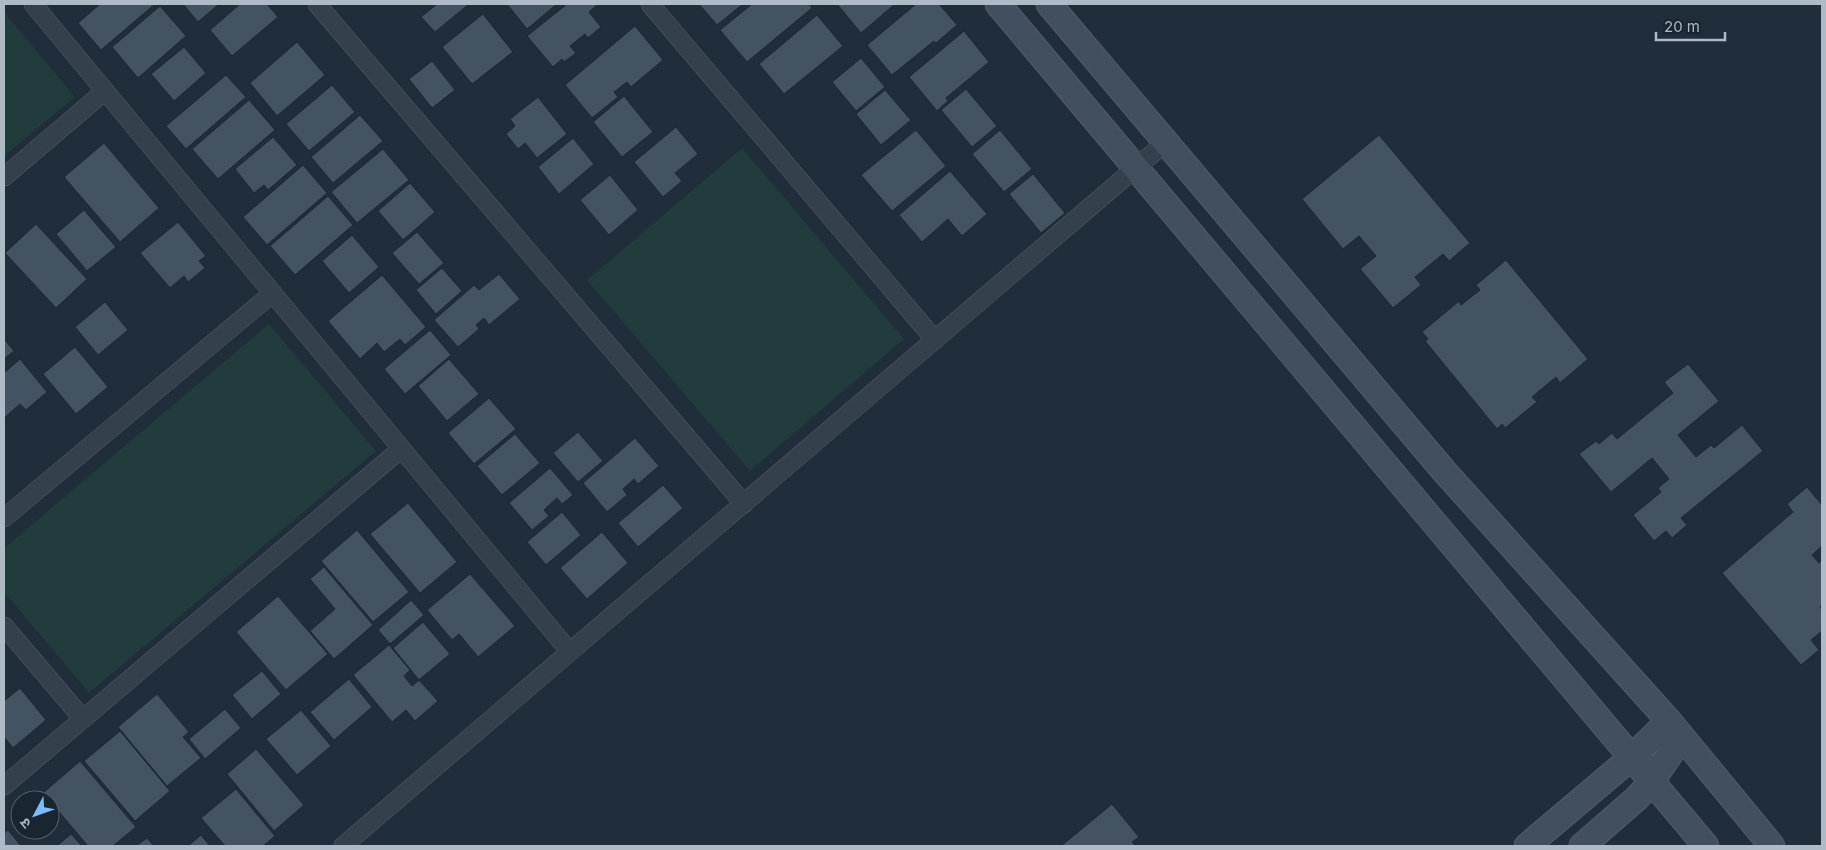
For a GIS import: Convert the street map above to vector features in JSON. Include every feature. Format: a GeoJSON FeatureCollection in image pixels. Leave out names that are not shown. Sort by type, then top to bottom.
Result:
{"type":"FeatureCollection","features":[{"type":"Feature","properties":{"kind":"street"},"geometry":{"type":"LineString","coordinates":[[33,4],[570,652]]}},
{"type":"Feature","properties":{"kind":"street"},"geometry":{"type":"LineString","coordinates":[[317,4],[744,504]]}},
{"type":"Feature","properties":{"kind":"street"},"geometry":{"type":"LineString","coordinates":[[650,4],[935,340]]}},
{"type":"Feature","properties":{"kind":"street"},"geometry":{"type":"LineString","coordinates":[[998,4],[1706,846]]}},
{"type":"Feature","properties":{"kind":"street"},"geometry":{"type":"LineString","coordinates":[[1049,4],[1444,471],[1676,729],[1772,846]]}},
{"type":"Feature","properties":{"kind":"street"},"geometry":{"type":"LineString","coordinates":[[4,177],[105,91]]}},
{"type":"Feature","properties":{"kind":"street"},"geometry":{"type":"LineString","coordinates":[[343,846],[1166,142]]}},
{"type":"Feature","properties":{"kind":"street"},"geometry":{"type":"LineString","coordinates":[[4,518],[273,293]]}},
{"type":"Feature","properties":{"kind":"street"},"geometry":{"type":"LineString","coordinates":[[4,786],[401,449]]}},
{"type":"Feature","properties":{"kind":"street"},"geometry":{"type":"LineString","coordinates":[[4,626],[83,719]]}},
{"type":"Feature","properties":{"kind":"street"},"geometry":{"type":"LineString","coordinates":[[1527,846],[1631,758],[1676,729]]}},
{"type":"Feature","properties":{"kind":"street"},"geometry":{"type":"LineString","coordinates":[[1582,846],[1637,798],[1652,781],[1676,729]]}},
{"type":"Feature","properties":{"kind":"green space"},"geometry":{"type":"Polygon","coordinates":[[[4,12],[75,97],[4,156],[4,12]]]}},
{"type":"Feature","properties":{"kind":"green space"},"geometry":{"type":"Polygon","coordinates":[[[742,148],[904,339],[750,471],[587,280],[742,148]]]}},
{"type":"Feature","properties":{"kind":"green space"},"geometry":{"type":"Polygon","coordinates":[[[269,324],[376,451],[89,693],[4,592],[4,548],[269,324]]]}},
{"type":"Feature","properties":{"kind":"building"},"geometry":{"type":"Polygon","coordinates":[[[100,4],[155,4],[101,50],[78,23],[100,4]]]}},
{"type":"Feature","properties":{"kind":"building"},"geometry":{"type":"Polygon","coordinates":[[[183,4],[219,4],[198,22],[183,4]]]}},
{"type":"Feature","properties":{"kind":"building"},"geometry":{"type":"Polygon","coordinates":[[[240,4],[267,4],[278,17],[232,56],[210,30],[240,4]]]}},
{"type":"Feature","properties":{"kind":"building"},"geometry":{"type":"Polygon","coordinates":[[[437,4],[469,4],[435,32],[421,17],[437,4]]]}},
{"type":"Feature","properties":{"kind":"building"},"geometry":{"type":"Polygon","coordinates":[[[507,4],[557,4],[527,29],[507,4]]]}},
{"type":"Feature","properties":{"kind":"building"},"geometry":{"type":"Polygon","coordinates":[[[567,4],[598,4],[589,12],[601,27],[588,38],[585,34],[570,46],[576,53],[564,62],[562,59],[553,67],[527,36],[567,4]]]}},
{"type":"Feature","properties":{"kind":"building"},"geometry":{"type":"Polygon","coordinates":[[[699,4],[743,4],[717,25],[699,4]]]}},
{"type":"Feature","properties":{"kind":"building"},"geometry":{"type":"Polygon","coordinates":[[[752,4],[809,4],[812,8],[747,62],[720,30],[752,4]]]}},
{"type":"Feature","properties":{"kind":"building"},"geometry":{"type":"Polygon","coordinates":[[[837,4],[895,4],[861,33],[837,4]]]}},
{"type":"Feature","properties":{"kind":"building"},"geometry":{"type":"Polygon","coordinates":[[[916,4],[939,4],[957,25],[892,75],[867,45],[916,4]]]}},
{"type":"Feature","properties":{"kind":"building"},"geometry":{"type":"Polygon","coordinates":[[[160,6],[186,36],[138,78],[112,47],[160,6]]]}},
{"type":"Feature","properties":{"kind":"building"},"geometry":{"type":"Polygon","coordinates":[[[483,14],[513,52],[472,84],[442,47],[483,14]]]}},
{"type":"Feature","properties":{"kind":"building"},"geometry":{"type":"Polygon","coordinates":[[[817,15],[843,46],[784,94],[759,64],[817,15]]]}},
{"type":"Feature","properties":{"kind":"building"},"geometry":{"type":"Polygon","coordinates":[[[635,26],[663,60],[631,87],[627,82],[614,92],[618,97],[592,118],[565,85],[635,26]]]}},
{"type":"Feature","properties":{"kind":"building"},"geometry":{"type":"Polygon","coordinates":[[[964,31],[989,62],[946,98],[948,101],[937,111],[909,77],[964,31]]]}},
{"type":"Feature","properties":{"kind":"building"},"geometry":{"type":"Polygon","coordinates":[[[297,42],[325,75],[277,116],[250,83],[297,42]]]}},
{"type":"Feature","properties":{"kind":"building"},"geometry":{"type":"Polygon","coordinates":[[[184,47],[206,73],[174,101],[151,74],[184,47]]]}},
{"type":"Feature","properties":{"kind":"building"},"geometry":{"type":"Polygon","coordinates":[[[861,58],[885,87],[856,111],[832,82],[861,58]]]}},
{"type":"Feature","properties":{"kind":"building"},"geometry":{"type":"Polygon","coordinates":[[[432,61],[455,90],[432,108],[409,79],[432,61]]]}},
{"type":"Feature","properties":{"kind":"building"},"geometry":{"type":"Polygon","coordinates":[[[226,75],[246,97],[186,149],[166,126],[226,75]]]}},
{"type":"Feature","properties":{"kind":"building"},"geometry":{"type":"Polygon","coordinates":[[[332,85],[355,112],[309,151],[286,124],[332,85]]]}},
{"type":"Feature","properties":{"kind":"building"},"geometry":{"type":"Polygon","coordinates":[[[966,89],[997,126],[972,147],[941,110],[966,89]]]}},
{"type":"Feature","properties":{"kind":"building"},"geometry":{"type":"Polygon","coordinates":[[[885,90],[911,120],[881,145],[856,114],[885,90]]]}},
{"type":"Feature","properties":{"kind":"building"},"geometry":{"type":"Polygon","coordinates":[[[624,96],[653,132],[622,157],[593,122],[624,96]]]}},
{"type":"Feature","properties":{"kind":"building"},"geometry":{"type":"Polygon","coordinates":[[[538,97],[567,134],[537,158],[525,143],[518,149],[506,134],[515,126],[510,119],[538,97]]]}},
{"type":"Feature","properties":{"kind":"building"},"geometry":{"type":"Polygon","coordinates":[[[249,100],[275,130],[218,179],[192,149],[249,100]]]}},
{"type":"Feature","properties":{"kind":"building"},"geometry":{"type":"Polygon","coordinates":[[[360,115],[383,141],[333,183],[311,157],[360,115]]]}},
{"type":"Feature","properties":{"kind":"building"},"geometry":{"type":"Polygon","coordinates":[[[676,127],[698,154],[675,173],[682,181],[663,197],[634,162],[676,127]]]}},
{"type":"Feature","properties":{"kind":"building"},"geometry":{"type":"Polygon","coordinates":[[[916,130],[946,166],[892,211],[861,175],[916,130]]]}},
{"type":"Feature","properties":{"kind":"building"},"geometry":{"type":"Polygon","coordinates":[[[1000,130],[1032,169],[1004,192],[972,154],[1000,130]]]}},
{"type":"Feature","properties":{"kind":"building"},"geometry":{"type":"Polygon","coordinates":[[[1379,135],[1470,243],[1449,261],[1443,254],[1415,277],[1421,285],[1393,308],[1360,269],[1376,256],[1359,236],[1343,249],[1302,199],[1379,135]]]}},
{"type":"Feature","properties":{"kind":"building"},"geometry":{"type":"Polygon","coordinates":[[[273,137],[297,165],[268,190],[264,185],[254,193],[235,169],[273,137]]]}},
{"type":"Feature","properties":{"kind":"building"},"geometry":{"type":"Polygon","coordinates":[[[573,138],[594,164],[559,194],[538,167],[573,138]]]}},
{"type":"Feature","properties":{"kind":"building"},"geometry":{"type":"Polygon","coordinates":[[[104,143],[159,208],[120,242],[64,177],[104,143]]]}},
{"type":"Feature","properties":{"kind":"building"},"geometry":{"type":"Polygon","coordinates":[[[383,149],[409,180],[357,223],[331,192],[383,149]]]}},
{"type":"Feature","properties":{"kind":"building"},"geometry":{"type":"Polygon","coordinates":[[[303,165],[327,193],[267,245],[243,217],[303,165]]]}},
{"type":"Feature","properties":{"kind":"building"},"geometry":{"type":"Polygon","coordinates":[[[950,171],[987,214],[962,236],[948,219],[922,242],[899,215],[950,171]]]}},
{"type":"Feature","properties":{"kind":"building"},"geometry":{"type":"Polygon","coordinates":[[[1033,174],[1065,213],[1041,233],[1009,194],[1033,174]]]}},
{"type":"Feature","properties":{"kind":"building"},"geometry":{"type":"Polygon","coordinates":[[[610,175],[638,210],[609,235],[580,200],[610,175]]]}},
{"type":"Feature","properties":{"kind":"building"},"geometry":{"type":"Polygon","coordinates":[[[410,183],[435,212],[403,240],[378,211],[410,183]]]}},
{"type":"Feature","properties":{"kind":"building"},"geometry":{"type":"Polygon","coordinates":[[[328,196],[353,225],[295,275],[270,246],[328,196]]]}},
{"type":"Feature","properties":{"kind":"building"},"geometry":{"type":"Polygon","coordinates":[[[84,210],[116,247],[87,271],[56,234],[84,210]]]}},
{"type":"Feature","properties":{"kind":"building"},"geometry":{"type":"Polygon","coordinates":[[[178,222],[206,256],[199,261],[205,268],[188,282],[184,276],[170,288],[140,253],[178,222]]]}},
{"type":"Feature","properties":{"kind":"building"},"geometry":{"type":"Polygon","coordinates":[[[36,224],[87,279],[56,308],[5,253],[36,224]]]}},
{"type":"Feature","properties":{"kind":"building"},"geometry":{"type":"Polygon","coordinates":[[[417,232],[444,263],[419,284],[392,253],[417,232]]]}},
{"type":"Feature","properties":{"kind":"building"},"geometry":{"type":"Polygon","coordinates":[[[352,235],[379,267],[349,293],[322,261],[352,235]]]}},
{"type":"Feature","properties":{"kind":"building"},"geometry":{"type":"Polygon","coordinates":[[[1506,260],[1588,359],[1560,383],[1556,377],[1532,397],[1537,402],[1505,428],[1502,424],[1497,429],[1425,341],[1428,339],[1422,332],[1459,301],[1461,305],[1480,290],[1476,285],[1506,260]]]}},
{"type":"Feature","properties":{"kind":"building"},"geometry":{"type":"Polygon","coordinates":[[[442,268],[462,291],[436,314],[416,290],[442,268]]]}},
{"type":"Feature","properties":{"kind":"building"},"geometry":{"type":"Polygon","coordinates":[[[499,274],[520,299],[489,325],[484,318],[476,325],[479,329],[458,347],[434,320],[474,285],[479,290],[499,274]]]}},
{"type":"Feature","properties":{"kind":"building"},"geometry":{"type":"Polygon","coordinates":[[[382,275],[426,327],[405,345],[400,339],[384,352],[377,343],[360,359],[328,321],[382,275]]]}},
{"type":"Feature","properties":{"kind":"building"},"geometry":{"type":"Polygon","coordinates":[[[105,302],[128,330],[98,355],[75,327],[105,302]]]}},
{"type":"Feature","properties":{"kind":"building"},"geometry":{"type":"Polygon","coordinates":[[[430,330],[451,355],[405,394],[384,369],[430,330]]]}},
{"type":"Feature","properties":{"kind":"building"},"geometry":{"type":"Polygon","coordinates":[[[4,339],[14,351],[4,359],[4,339]]]}},
{"type":"Feature","properties":{"kind":"building"},"geometry":{"type":"Polygon","coordinates":[[[75,347],[108,387],[76,414],[43,374],[75,347]]]}},
{"type":"Feature","properties":{"kind":"building"},"geometry":{"type":"Polygon","coordinates":[[[20,359],[47,392],[26,410],[20,404],[4,418],[4,373],[20,359]]]}},
{"type":"Feature","properties":{"kind":"building"},"geometry":{"type":"Polygon","coordinates":[[[449,359],[479,394],[447,421],[418,386],[449,359]]]}},
{"type":"Feature","properties":{"kind":"building"},"geometry":{"type":"Polygon","coordinates":[[[1688,364],[1719,401],[1678,435],[1696,457],[1711,445],[1714,448],[1742,425],[1763,451],[1681,518],[1687,525],[1672,538],[1666,531],[1654,541],[1633,515],[1661,492],[1658,488],[1669,479],[1652,458],[1611,492],[1579,454],[1596,441],[1599,444],[1612,433],[1617,439],[1673,393],[1664,382],[1688,364]]]}},
{"type":"Feature","properties":{"kind":"building"},"geometry":{"type":"Polygon","coordinates":[[[489,398],[516,429],[474,464],[448,433],[489,398]]]}},
{"type":"Feature","properties":{"kind":"building"},"geometry":{"type":"Polygon","coordinates":[[[578,432],[603,461],[578,482],[553,453],[578,432]]]}},
{"type":"Feature","properties":{"kind":"building"},"geometry":{"type":"Polygon","coordinates":[[[515,434],[540,463],[502,495],[477,466],[515,434]]]}},
{"type":"Feature","properties":{"kind":"building"},"geometry":{"type":"Polygon","coordinates":[[[635,438],[659,466],[638,484],[634,479],[623,489],[627,495],[607,512],[583,483],[635,438]]]}},
{"type":"Feature","properties":{"kind":"building"},"geometry":{"type":"Polygon","coordinates":[[[550,468],[573,495],[562,504],[557,498],[544,510],[549,516],[532,530],[509,503],[550,468]]]}},
{"type":"Feature","properties":{"kind":"building"},"geometry":{"type":"Polygon","coordinates":[[[663,485],[683,508],[638,547],[618,523],[663,485]]]}},
{"type":"Feature","properties":{"kind":"building"},"geometry":{"type":"Polygon","coordinates":[[[1807,487],[1822,505],[1822,546],[1812,555],[1819,563],[1822,560],[1822,605],[1820,607],[1822,610],[1822,631],[1811,640],[1819,650],[1801,665],[1722,573],[1793,512],[1787,504],[1807,487]]]}},
{"type":"Feature","properties":{"kind":"building"},"geometry":{"type":"Polygon","coordinates":[[[408,503],[457,562],[420,593],[370,534],[408,503]]]}},
{"type":"Feature","properties":{"kind":"building"},"geometry":{"type":"Polygon","coordinates":[[[562,512],[581,535],[546,565],[527,542],[562,512]]]}},
{"type":"Feature","properties":{"kind":"building"},"geometry":{"type":"Polygon","coordinates":[[[357,530],[409,592],[373,622],[321,561],[357,530]]]}},
{"type":"Feature","properties":{"kind":"building"},"geometry":{"type":"Polygon","coordinates":[[[602,532],[628,563],[587,599],[560,568],[602,532]]]}},
{"type":"Feature","properties":{"kind":"building"},"geometry":{"type":"Polygon","coordinates":[[[324,567],[373,625],[334,659],[310,631],[335,609],[310,579],[324,567]]]}},
{"type":"Feature","properties":{"kind":"building"},"geometry":{"type":"Polygon","coordinates":[[[470,574],[515,626],[478,657],[459,634],[452,640],[427,610],[470,574]]]}},
{"type":"Feature","properties":{"kind":"building"},"geometry":{"type":"Polygon","coordinates":[[[278,596],[328,654],[286,690],[236,632],[278,596]]]}},
{"type":"Feature","properties":{"kind":"building"},"geometry":{"type":"Polygon","coordinates":[[[411,600],[424,615],[390,644],[378,630],[411,600]]]}},
{"type":"Feature","properties":{"kind":"building"},"geometry":{"type":"Polygon","coordinates":[[[423,622],[450,654],[419,680],[393,648],[423,622]]]}},
{"type":"Feature","properties":{"kind":"building"},"geometry":{"type":"Polygon","coordinates":[[[389,645],[410,670],[404,676],[412,686],[419,680],[438,701],[415,721],[406,710],[392,722],[353,675],[389,645]]]}},
{"type":"Feature","properties":{"kind":"building"},"geometry":{"type":"Polygon","coordinates":[[[262,671],[281,694],[252,719],[232,695],[262,671]]]}},
{"type":"Feature","properties":{"kind":"building"},"geometry":{"type":"Polygon","coordinates":[[[349,679],[372,707],[334,740],[310,712],[349,679]]]}},
{"type":"Feature","properties":{"kind":"building"},"geometry":{"type":"Polygon","coordinates":[[[20,688],[46,720],[13,748],[4,737],[4,701],[20,688]]]}},
{"type":"Feature","properties":{"kind":"building"},"geometry":{"type":"Polygon","coordinates":[[[157,694],[189,732],[183,737],[201,758],[167,786],[118,727],[157,694]]]}},
{"type":"Feature","properties":{"kind":"building"},"geometry":{"type":"Polygon","coordinates":[[[225,709],[241,728],[205,759],[189,739],[225,709]]]}},
{"type":"Feature","properties":{"kind":"building"},"geometry":{"type":"Polygon","coordinates":[[[301,710],[331,746],[297,775],[266,739],[301,710]]]}},
{"type":"Feature","properties":{"kind":"building"},"geometry":{"type":"Polygon","coordinates":[[[120,731],[170,791],[135,821],[84,761],[120,731]]]}},
{"type":"Feature","properties":{"kind":"building"},"geometry":{"type":"Polygon","coordinates":[[[256,749],[304,805],[274,831],[227,774],[256,749]]]}},
{"type":"Feature","properties":{"kind":"building"},"geometry":{"type":"Polygon","coordinates":[[[80,761],[136,827],[113,846],[88,846],[60,813],[60,790],[46,790],[80,761]]]}},
{"type":"Feature","properties":{"kind":"building"},"geometry":{"type":"Polygon","coordinates":[[[236,789],[275,836],[263,846],[225,846],[201,818],[236,789]]]}},
{"type":"Feature","properties":{"kind":"building"},"geometry":{"type":"Polygon","coordinates":[[[1112,804],[1139,837],[1132,842],[1136,846],[1061,846],[1112,804]]]}},
{"type":"Feature","properties":{"kind":"building"},"geometry":{"type":"Polygon","coordinates":[[[8,830],[10,840],[16,840],[21,846],[4,846],[4,833],[8,830]]]}},
{"type":"Feature","properties":{"kind":"building"},"geometry":{"type":"Polygon","coordinates":[[[71,834],[82,846],[57,846],[71,834]]]}},
{"type":"Feature","properties":{"kind":"building"},"geometry":{"type":"Polygon","coordinates":[[[201,835],[210,846],[188,846],[201,835]]]}},
{"type":"Feature","properties":{"kind":"building"},"geometry":{"type":"Polygon","coordinates":[[[147,838],[154,846],[136,846],[147,838]]]}}]}
